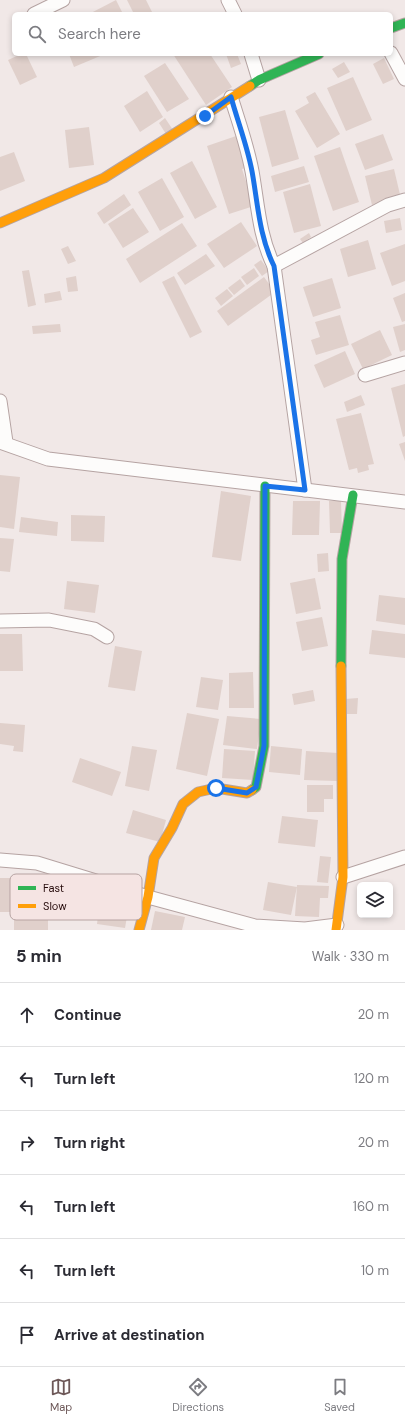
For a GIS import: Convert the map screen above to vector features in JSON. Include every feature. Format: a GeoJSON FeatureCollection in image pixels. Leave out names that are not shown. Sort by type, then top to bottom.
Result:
{"type":"FeatureCollection","features":[{"type":"Feature","properties":{"kind":"street"},"geometry":{"type":"LineString","coordinates":[[38,12],[63,0]]}},
{"type":"Feature","properties":{"kind":"street"},"geometry":{"type":"LineString","coordinates":[[228,0],[234,12]]}},
{"type":"Feature","properties":{"kind":"street"},"geometry":{"type":"LineString","coordinates":[[393,27],[405,23]]}},
{"type":"Feature","properties":{"kind":"street"},"geometry":{"type":"LineString","coordinates":[[252,56],[259,80]]}},
{"type":"Feature","properties":{"kind":"street"},"geometry":{"type":"LineString","coordinates":[[0,223],[104,178],[205,116],[231,97],[259,80],[314,56]]}},
{"type":"Feature","properties":{"kind":"street"},"geometry":{"type":"LineString","coordinates":[[393,56],[405,79]]}},
{"type":"Feature","properties":{"kind":"street"},"geometry":{"type":"LineString","coordinates":[[231,97],[253,176],[258,218],[267,252],[274,266],[305,490]]}},
{"type":"Feature","properties":{"kind":"street"},"geometry":{"type":"LineString","coordinates":[[274,266],[388,205],[405,200]]}},
{"type":"Feature","properties":{"kind":"street"},"geometry":{"type":"LineString","coordinates":[[365,375],[405,364]]}},
{"type":"Feature","properties":{"kind":"street"},"geometry":{"type":"LineString","coordinates":[[0,401],[3,442],[33,455],[48,459],[405,502]]}},
{"type":"Feature","properties":{"kind":"street"},"geometry":{"type":"LineString","coordinates":[[142,919],[148,897],[154,858],[172,828],[183,804],[198,792],[216,788],[247,793],[256,787],[264,746],[265,486]]}},
{"type":"Feature","properties":{"kind":"street"},"geometry":{"type":"LineString","coordinates":[[142,895],[255,926],[305,929],[337,928],[343,877],[340,619],[342,559],[353,495]]}},
{"type":"Feature","properties":{"kind":"street"},"geometry":{"type":"LineString","coordinates":[[0,621],[49,620],[94,629],[107,637]]}},
{"type":"Feature","properties":{"kind":"street"},"geometry":{"type":"LineString","coordinates":[[343,877],[405,857]]}},
{"type":"Feature","properties":{"kind":"street"},"geometry":{"type":"LineString","coordinates":[[0,860],[36,863],[72,874]]}},
{"type":"Feature","properties":{"kind":"street"},"geometry":{"type":"LineString","coordinates":[[139,930],[142,920]]}},
{"type":"Feature","properties":{"kind":"building"},"geometry":{"type":"Polygon","coordinates":[[[116,0],[122,12],[93,12],[116,0]]]}},
{"type":"Feature","properties":{"kind":"building"},"geometry":{"type":"Polygon","coordinates":[[[127,0],[146,0],[152,12],[133,12],[127,0]]]}},
{"type":"Feature","properties":{"kind":"building"},"geometry":{"type":"Polygon","coordinates":[[[17,56],[27,56],[37,77],[20,85],[8,60],[17,56]]]}},
{"type":"Feature","properties":{"kind":"building"},"geometry":{"type":"Polygon","coordinates":[[[70,56],[100,56],[74,67],[70,56]]]}},
{"type":"Feature","properties":{"kind":"building"},"geometry":{"type":"Polygon","coordinates":[[[174,56],[211,56],[232,87],[206,105],[174,56]]]}},
{"type":"Feature","properties":{"kind":"building"},"geometry":{"type":"Polygon","coordinates":[[[227,56],[238,56],[241,64],[231,68],[227,56]]]}},
{"type":"Feature","properties":{"kind":"building"},"geometry":{"type":"Polygon","coordinates":[[[384,58],[394,79],[383,84],[373,64],[384,58]]]}},
{"type":"Feature","properties":{"kind":"building"},"geometry":{"type":"Polygon","coordinates":[[[344,62],[350,72],[338,78],[332,69],[344,62]]]}},
{"type":"Feature","properties":{"kind":"building"},"geometry":{"type":"Polygon","coordinates":[[[165,63],[189,99],[167,112],[144,76],[165,63]]]}},
{"type":"Feature","properties":{"kind":"building"},"geometry":{"type":"Polygon","coordinates":[[[353,77],[372,120],[346,131],[327,88],[353,77]]]}},
{"type":"Feature","properties":{"kind":"building"},"geometry":{"type":"Polygon","coordinates":[[[147,91],[163,117],[140,132],[124,106],[147,91]]]}},
{"type":"Feature","properties":{"kind":"building"},"geometry":{"type":"Polygon","coordinates":[[[315,92],[340,134],[317,148],[295,111],[309,103],[306,97],[315,92]]]}},
{"type":"Feature","properties":{"kind":"building"},"geometry":{"type":"Polygon","coordinates":[[[285,110],[299,159],[272,167],[259,117],[285,110]]]}},
{"type":"Feature","properties":{"kind":"building"},"geometry":{"type":"Polygon","coordinates":[[[165,118],[173,130],[166,134],[159,123],[165,118]]]}},
{"type":"Feature","properties":{"kind":"building"},"geometry":{"type":"Polygon","coordinates":[[[89,127],[94,165],[69,168],[65,130],[89,127]]]}},
{"type":"Feature","properties":{"kind":"building"},"geometry":{"type":"Polygon","coordinates":[[[383,134],[393,160],[365,170],[355,144],[383,134]]]}},
{"type":"Feature","properties":{"kind":"building"},"geometry":{"type":"Polygon","coordinates":[[[239,135],[249,167],[242,169],[254,206],[229,214],[207,146],[239,135]]]}},
{"type":"Feature","properties":{"kind":"building"},"geometry":{"type":"Polygon","coordinates":[[[340,147],[359,202],[333,211],[314,156],[340,147]]]}},
{"type":"Feature","properties":{"kind":"building"},"geometry":{"type":"Polygon","coordinates":[[[14,152],[25,181],[0,191],[0,157],[14,152]]]}},
{"type":"Feature","properties":{"kind":"building"},"geometry":{"type":"Polygon","coordinates":[[[192,161],[217,207],[195,219],[170,173],[192,161]]]}},
{"type":"Feature","properties":{"kind":"building"},"geometry":{"type":"Polygon","coordinates":[[[304,166],[309,182],[275,192],[271,176],[304,166]]]}},
{"type":"Feature","properties":{"kind":"building"},"geometry":{"type":"Polygon","coordinates":[[[394,169],[401,199],[372,205],[365,176],[394,169]]]}},
{"type":"Feature","properties":{"kind":"building"},"geometry":{"type":"Polygon","coordinates":[[[162,178],[184,217],[160,231],[138,192],[162,178]]]}},
{"type":"Feature","properties":{"kind":"building"},"geometry":{"type":"Polygon","coordinates":[[[310,184],[321,226],[294,233],[283,192],[310,184]]]}},
{"type":"Feature","properties":{"kind":"building"},"geometry":{"type":"Polygon","coordinates":[[[124,194],[131,205],[104,224],[97,213],[124,194]]]}},
{"type":"Feature","properties":{"kind":"building"},"geometry":{"type":"Polygon","coordinates":[[[133,208],[149,232],[123,248],[108,224],[133,208]]]}},
{"type":"Feature","properties":{"kind":"building"},"geometry":{"type":"Polygon","coordinates":[[[400,218],[402,230],[386,233],[384,221],[400,218]]]}},
{"type":"Feature","properties":{"kind":"building"},"geometry":{"type":"Polygon","coordinates":[[[241,222],[257,246],[224,268],[207,244],[241,222]]]}},
{"type":"Feature","properties":{"kind":"building"},"geometry":{"type":"Polygon","coordinates":[[[182,223],[197,246],[140,283],[126,259],[182,223]]]}},
{"type":"Feature","properties":{"kind":"building"},"geometry":{"type":"Polygon","coordinates":[[[309,233],[311,237],[303,243],[300,239],[309,233]]]}},
{"type":"Feature","properties":{"kind":"building"},"geometry":{"type":"Polygon","coordinates":[[[368,240],[376,269],[348,277],[340,249],[368,240]]]}},
{"type":"Feature","properties":{"kind":"building"},"geometry":{"type":"Polygon","coordinates":[[[405,244],[405,281],[392,286],[380,253],[405,244]]]}},
{"type":"Feature","properties":{"kind":"building"},"geometry":{"type":"Polygon","coordinates":[[[68,246],[76,261],[68,264],[61,249],[68,246]]]}},
{"type":"Feature","properties":{"kind":"building"},"geometry":{"type":"Polygon","coordinates":[[[206,254],[215,266],[185,285],[177,273],[206,254]]]}},
{"type":"Feature","properties":{"kind":"building"},"geometry":{"type":"Polygon","coordinates":[[[261,260],[269,271],[262,276],[254,265],[261,260]]]}},
{"type":"Feature","properties":{"kind":"building"},"geometry":{"type":"Polygon","coordinates":[[[254,268],[259,276],[247,285],[241,277],[254,268]]]}},
{"type":"Feature","properties":{"kind":"building"},"geometry":{"type":"Polygon","coordinates":[[[29,270],[36,305],[28,307],[22,271],[29,270]]]}},
{"type":"Feature","properties":{"kind":"building"},"geometry":{"type":"Polygon","coordinates":[[[76,276],[78,291],[68,292],[66,278],[76,276]]]}},
{"type":"Feature","properties":{"kind":"building"},"geometry":{"type":"Polygon","coordinates":[[[174,276],[202,332],[190,338],[162,282],[174,276]]]}},
{"type":"Feature","properties":{"kind":"building"},"geometry":{"type":"Polygon","coordinates":[[[264,277],[275,292],[228,326],[217,311],[264,277]]]}},
{"type":"Feature","properties":{"kind":"building"},"geometry":{"type":"Polygon","coordinates":[[[332,278],[341,308],[313,317],[303,287],[332,278]]]}},
{"type":"Feature","properties":{"kind":"building"},"geometry":{"type":"Polygon","coordinates":[[[240,279],[245,286],[234,295],[228,288],[240,279]]]}},
{"type":"Feature","properties":{"kind":"building"},"geometry":{"type":"Polygon","coordinates":[[[227,289],[233,296],[221,306],[215,298],[227,289]]]}},
{"type":"Feature","properties":{"kind":"building"},"geometry":{"type":"Polygon","coordinates":[[[60,291],[62,300],[45,303],[44,294],[60,291]]]}},
{"type":"Feature","properties":{"kind":"building"},"geometry":{"type":"Polygon","coordinates":[[[405,293],[405,321],[402,322],[393,298],[405,293]]]}},
{"type":"Feature","properties":{"kind":"building"},"geometry":{"type":"Polygon","coordinates":[[[340,315],[349,345],[316,355],[311,340],[320,337],[315,322],[340,315]]]}},
{"type":"Feature","properties":{"kind":"building"},"geometry":{"type":"Polygon","coordinates":[[[60,324],[61,332],[33,334],[32,326],[60,324]]]}},
{"type":"Feature","properties":{"kind":"building"},"geometry":{"type":"Polygon","coordinates":[[[405,324],[405,350],[400,352],[393,327],[405,324]]]}},
{"type":"Feature","properties":{"kind":"building"},"geometry":{"type":"Polygon","coordinates":[[[380,330],[392,355],[363,369],[351,344],[380,330]]]}},
{"type":"Feature","properties":{"kind":"building"},"geometry":{"type":"Polygon","coordinates":[[[345,351],[355,374],[324,388],[314,365],[345,351]]]}},
{"type":"Feature","properties":{"kind":"building"},"geometry":{"type":"Polygon","coordinates":[[[405,384],[405,436],[403,437],[391,388],[405,384]]]}},
{"type":"Feature","properties":{"kind":"building"},"geometry":{"type":"Polygon","coordinates":[[[361,395],[365,405],[347,412],[344,402],[361,395]]]}},
{"type":"Feature","properties":{"kind":"building"},"geometry":{"type":"Polygon","coordinates":[[[361,413],[374,464],[368,465],[369,470],[358,473],[357,468],[349,470],[336,419],[361,413]]]}},
{"type":"Feature","properties":{"kind":"building"},"geometry":{"type":"Polygon","coordinates":[[[405,442],[405,461],[399,444],[405,442]]]}},
{"type":"Feature","properties":{"kind":"building"},"geometry":{"type":"Polygon","coordinates":[[[0,475],[20,477],[14,529],[0,527],[0,475]]]}},
{"type":"Feature","properties":{"kind":"building"},"geometry":{"type":"Polygon","coordinates":[[[221,491],[251,496],[241,561],[212,557],[221,491]]]}},
{"type":"Feature","properties":{"kind":"building"},"geometry":{"type":"Polygon","coordinates":[[[293,501],[320,501],[319,535],[292,535],[293,501]]]}},
{"type":"Feature","properties":{"kind":"building"},"geometry":{"type":"Polygon","coordinates":[[[329,501],[341,501],[342,533],[330,533],[329,501]]]}},
{"type":"Feature","properties":{"kind":"building"},"geometry":{"type":"Polygon","coordinates":[[[71,515],[105,516],[104,542],[71,541],[71,515]]]}},
{"type":"Feature","properties":{"kind":"building"},"geometry":{"type":"Polygon","coordinates":[[[21,517],[58,522],[57,536],[19,532],[21,517]]]}},
{"type":"Feature","properties":{"kind":"building"},"geometry":{"type":"Polygon","coordinates":[[[0,538],[14,539],[10,572],[0,571],[0,538]]]}},
{"type":"Feature","properties":{"kind":"building"},"geometry":{"type":"Polygon","coordinates":[[[328,553],[329,571],[318,572],[317,554],[328,553]]]}},
{"type":"Feature","properties":{"kind":"building"},"geometry":{"type":"Polygon","coordinates":[[[315,578],[321,609],[296,614],[290,583],[315,578]]]}},
{"type":"Feature","properties":{"kind":"building"},"geometry":{"type":"Polygon","coordinates":[[[67,581],[99,585],[95,613],[64,609],[67,581]]]}},
{"type":"Feature","properties":{"kind":"building"},"geometry":{"type":"Polygon","coordinates":[[[379,595],[405,598],[405,625],[376,621],[379,595]]]}},
{"type":"Feature","properties":{"kind":"building"},"geometry":{"type":"Polygon","coordinates":[[[322,617],[328,646],[302,651],[296,622],[322,617]]]}},
{"type":"Feature","properties":{"kind":"building"},"geometry":{"type":"Polygon","coordinates":[[[372,630],[405,634],[405,658],[369,654],[372,630]]]}},
{"type":"Feature","properties":{"kind":"building"},"geometry":{"type":"Polygon","coordinates":[[[0,634],[22,634],[23,671],[0,671],[0,634]]]}},
{"type":"Feature","properties":{"kind":"building"},"geometry":{"type":"Polygon","coordinates":[[[115,646],[142,651],[135,691],[108,687],[115,646]]]}},
{"type":"Feature","properties":{"kind":"building"},"geometry":{"type":"Polygon","coordinates":[[[253,672],[254,708],[229,708],[229,673],[253,672]]]}},
{"type":"Feature","properties":{"kind":"building"},"geometry":{"type":"Polygon","coordinates":[[[201,677],[223,680],[218,710],[196,707],[201,677]]]}},
{"type":"Feature","properties":{"kind":"building"},"geometry":{"type":"Polygon","coordinates":[[[313,690],[315,701],[294,705],[292,694],[313,690]]]}},
{"type":"Feature","properties":{"kind":"building"},"geometry":{"type":"Polygon","coordinates":[[[358,698],[357,714],[345,714],[345,699],[358,698]]]}},
{"type":"Feature","properties":{"kind":"building"},"geometry":{"type":"Polygon","coordinates":[[[187,713],[219,719],[207,776],[176,769],[187,713]]]}},
{"type":"Feature","properties":{"kind":"building"},"geometry":{"type":"Polygon","coordinates":[[[227,716],[261,719],[257,749],[223,745],[227,716]]]}},
{"type":"Feature","properties":{"kind":"building"},"geometry":{"type":"Polygon","coordinates":[[[0,723],[25,725],[23,752],[13,751],[14,746],[0,744],[0,723]]]}},
{"type":"Feature","properties":{"kind":"building"},"geometry":{"type":"Polygon","coordinates":[[[132,746],[157,750],[149,791],[125,786],[132,746]]]}},
{"type":"Feature","properties":{"kind":"building"},"geometry":{"type":"Polygon","coordinates":[[[271,746],[302,749],[300,775],[269,772],[271,746]]]}},
{"type":"Feature","properties":{"kind":"building"},"geometry":{"type":"Polygon","coordinates":[[[224,749],[255,751],[253,780],[222,778],[224,749]]]}},
{"type":"Feature","properties":{"kind":"building"},"geometry":{"type":"Polygon","coordinates":[[[306,751],[338,753],[337,781],[304,780],[306,751]]]}},
{"type":"Feature","properties":{"kind":"building"},"geometry":{"type":"Polygon","coordinates":[[[80,758],[121,772],[112,796],[72,782],[80,758]]]}},
{"type":"Feature","properties":{"kind":"building"},"geometry":{"type":"Polygon","coordinates":[[[307,785],[333,785],[333,799],[324,799],[324,812],[307,812],[307,785]]]}},
{"type":"Feature","properties":{"kind":"building"},"geometry":{"type":"Polygon","coordinates":[[[133,810],[166,820],[160,842],[126,833],[133,810]]]}},
{"type":"Feature","properties":{"kind":"building"},"geometry":{"type":"Polygon","coordinates":[[[282,816],[318,820],[315,847],[278,843],[282,816]]]}},
{"type":"Feature","properties":{"kind":"building"},"geometry":{"type":"Polygon","coordinates":[[[320,856],[331,857],[328,883],[317,882],[320,856]]]}},
{"type":"Feature","properties":{"kind":"building"},"geometry":{"type":"Polygon","coordinates":[[[0,878],[10,878],[10,912],[0,912],[0,878]]]}},
{"type":"Feature","properties":{"kind":"building"},"geometry":{"type":"Polygon","coordinates":[[[268,882],[297,887],[291,915],[263,910],[268,882]]]}},
{"type":"Feature","properties":{"kind":"building"},"geometry":{"type":"Polygon","coordinates":[[[297,885],[329,886],[328,898],[320,898],[319,917],[295,916],[297,885]]]}},
{"type":"Feature","properties":{"kind":"building"},"geometry":{"type":"Polygon","coordinates":[[[155,911],[185,917],[182,930],[151,930],[155,911]]]}},
{"type":"Feature","properties":{"kind":"building"},"geometry":{"type":"Polygon","coordinates":[[[14,920],[48,920],[48,930],[14,930],[14,920]]]}},
{"type":"Feature","properties":{"kind":"building"},"geometry":{"type":"Polygon","coordinates":[[[98,920],[126,920],[125,928],[97,924],[98,920]]]}},
{"type":"Feature","properties":{"kind":"traffic: fast"},"geometry":{"type":"LineString","coordinates":[[393,27],[405,23]]}},
{"type":"Feature","properties":{"kind":"traffic: fast"},"geometry":{"type":"LineString","coordinates":[[250,86],[259,80],[314,56]]}},
{"type":"Feature","properties":{"kind":"traffic: fast"},"geometry":{"type":"LineString","coordinates":[[252,790],[256,787],[264,746],[265,486]]}},
{"type":"Feature","properties":{"kind":"traffic: fast"},"geometry":{"type":"LineString","coordinates":[[341,666],[342,559],[353,495]]}},
{"type":"Feature","properties":{"kind":"traffic: slow"},"geometry":{"type":"LineString","coordinates":[[0,223],[104,178],[250,86]]}},
{"type":"Feature","properties":{"kind":"traffic: slow"},"geometry":{"type":"LineString","coordinates":[[336,930],[343,877],[341,666]]}},
{"type":"Feature","properties":{"kind":"traffic: slow"},"geometry":{"type":"LineString","coordinates":[[142,919],[148,897],[154,858],[172,828],[183,804],[198,792],[216,788],[247,793],[252,790]]}},
{"type":"Feature","properties":{"kind":"traffic: slow"},"geometry":{"type":"LineString","coordinates":[[139,930],[142,920]]}},
{"type":"Feature","properties":{"kind":"route"},"geometry":{"type":"LineString","coordinates":[[205,116],[231,97],[253,176],[258,218],[267,252],[274,266],[305,490],[265,486],[264,746],[256,787],[247,793],[216,788]]}}]}
